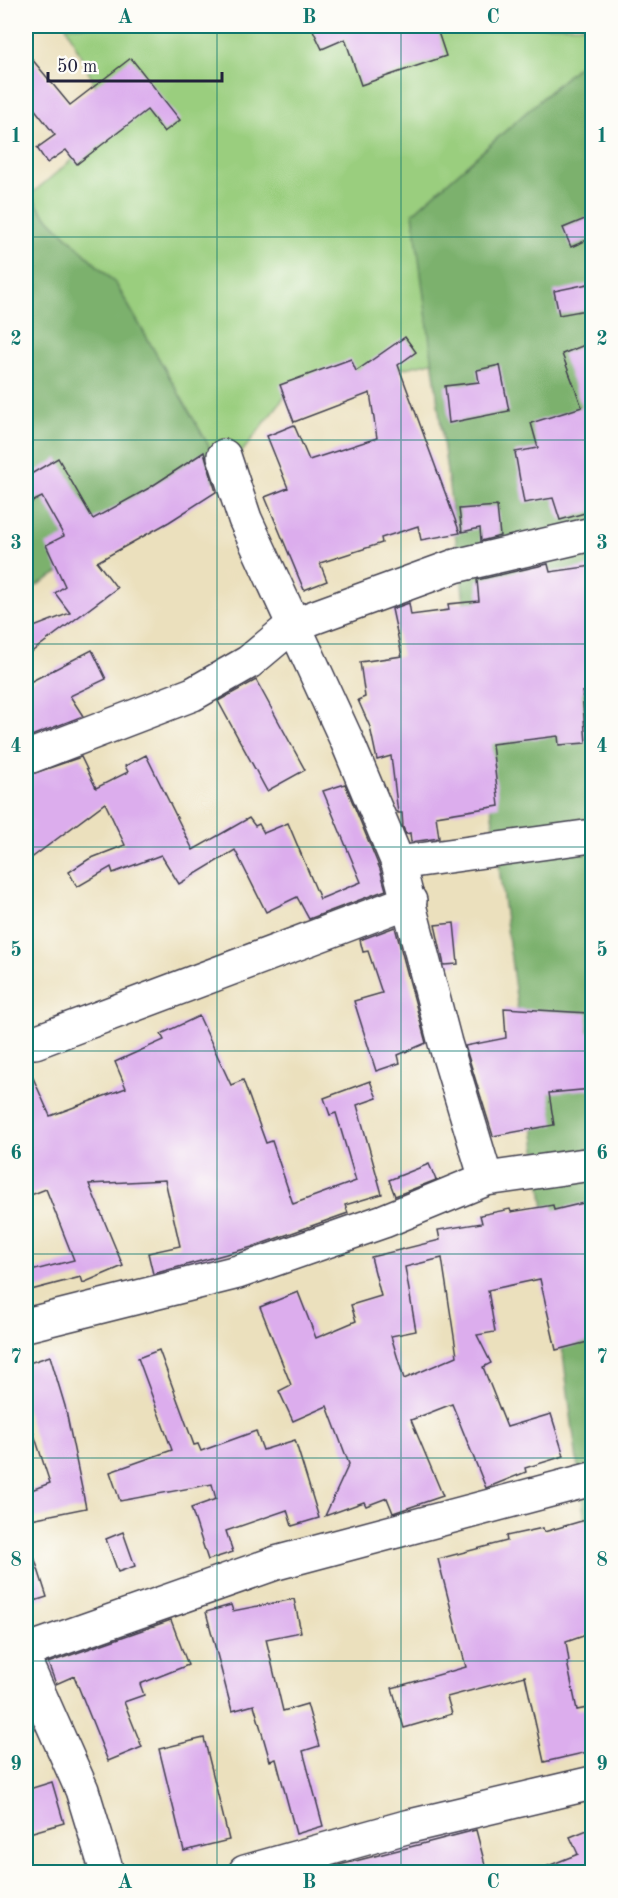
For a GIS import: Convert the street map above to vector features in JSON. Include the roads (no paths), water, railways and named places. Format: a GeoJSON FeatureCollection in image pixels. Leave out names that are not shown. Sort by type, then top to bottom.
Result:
{"type":"FeatureCollection","features":[{"type":"Feature","properties":{"kind":"street"},"geometry":{"type":"LineString","coordinates":[[224,456],[245,519],[398,863],[410,901],[445,1043],[486,1179]]}},
{"type":"Feature","properties":{"kind":"street"},"geometry":{"type":"LineString","coordinates":[[26,758],[193,694],[249,662],[293,625],[455,566],[592,534]]}},
{"type":"Feature","properties":{"kind":"street"},"geometry":{"type":"LineString","coordinates":[[398,863],[592,836]]}},
{"type":"Feature","properties":{"kind":"street"},"geometry":{"type":"LineString","coordinates":[[35,1042],[410,901]]}},
{"type":"Feature","properties":{"kind":"street"},"geometry":{"type":"LineString","coordinates":[[26,1325],[238,1272],[384,1221],[486,1179],[592,1164]]}},
{"type":"Feature","properties":{"kind":"street"},"geometry":{"type":"LineString","coordinates":[[26,1650],[276,1563],[592,1479]]}},
{"type":"Feature","properties":{"kind":"street"},"geometry":{"type":"LineString","coordinates":[[26,1664],[82,1790],[107,1872]]}},
{"type":"Feature","properties":{"kind":"street"},"geometry":{"type":"LineString","coordinates":[[245,1872],[406,1827],[592,1783]]}}]}
